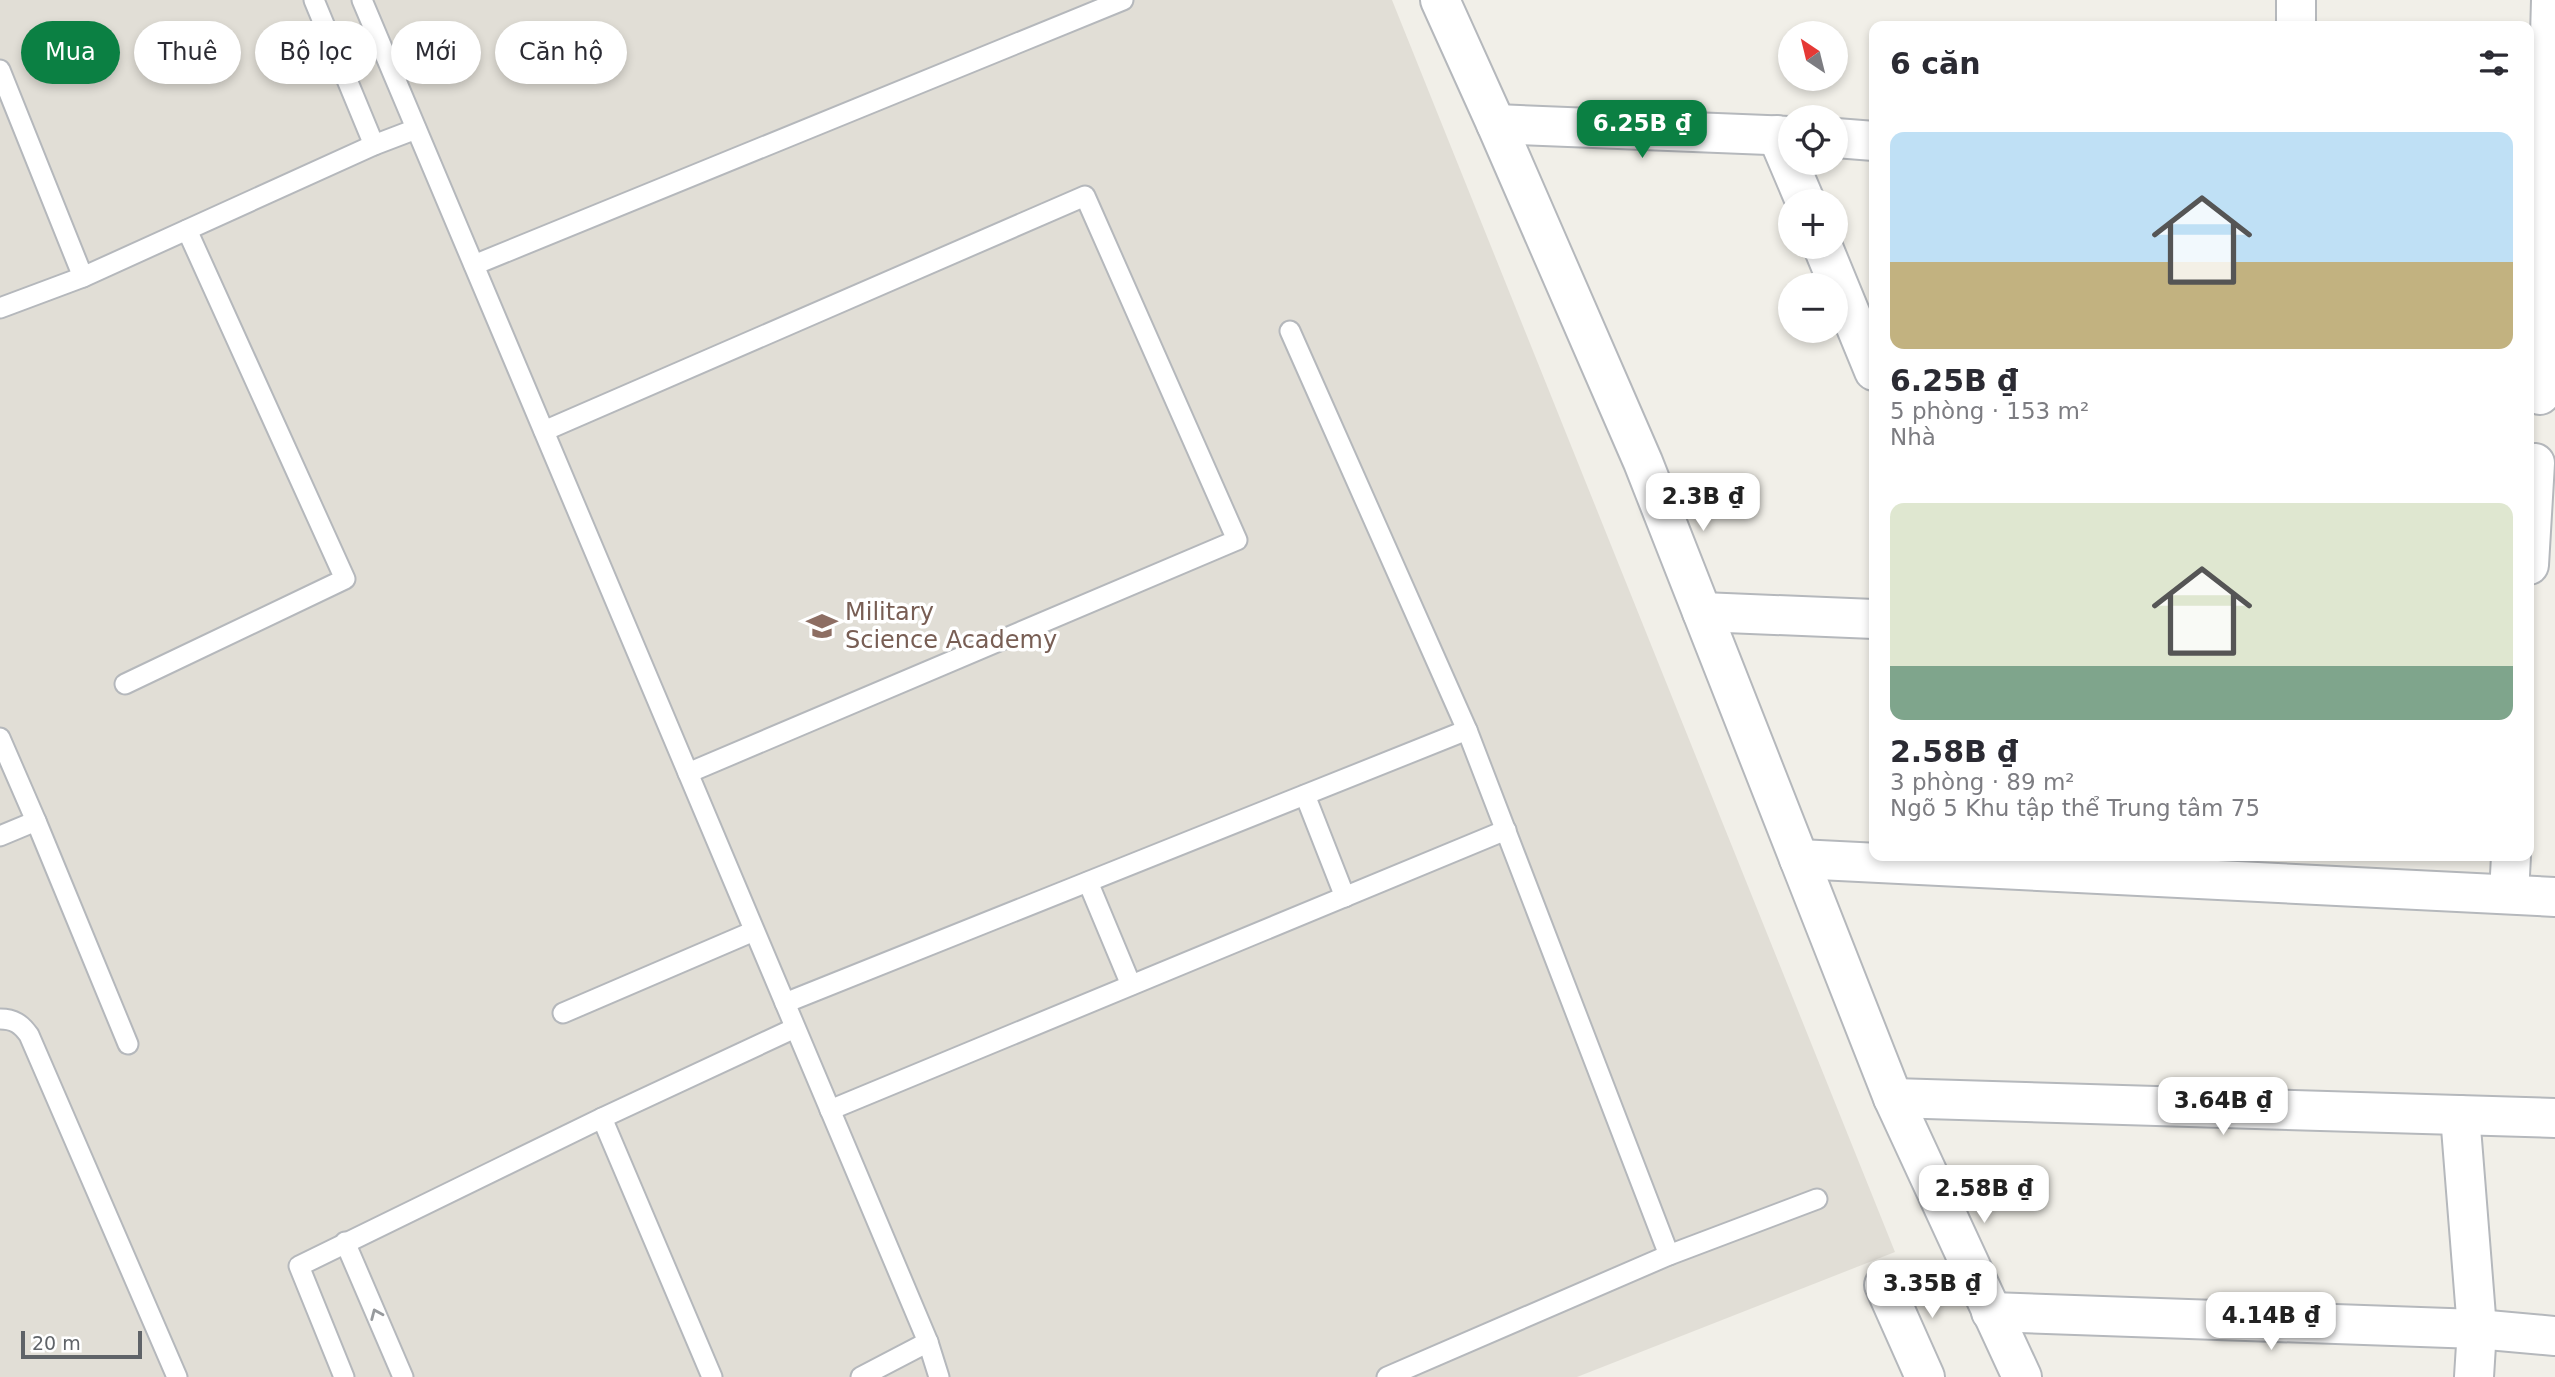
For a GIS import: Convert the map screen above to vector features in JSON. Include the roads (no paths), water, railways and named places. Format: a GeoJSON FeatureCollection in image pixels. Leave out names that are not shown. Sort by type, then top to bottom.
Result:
{"type":"FeatureCollection","features":[{"type":"Feature","properties":{"kind":"street"},"geometry":{"type":"LineString","coordinates":[[1440,0],[1643,462],[1893,1098],[2022,1377]]}},
{"type":"Feature","properties":{"kind":"street"},"geometry":{"type":"LineString","coordinates":[[2296,0],[2296,21]]}},
{"type":"Feature","properties":{"kind":"street"},"geometry":{"type":"LineString","coordinates":[[2541,395],[2551,0]]}},
{"type":"Feature","properties":{"kind":"street"},"geometry":{"type":"LineString","coordinates":[[1496,124],[1778,135]]}},
{"type":"Feature","properties":{"kind":"street"},"geometry":{"type":"LineString","coordinates":[[1848,139],[1869,141]]}},
{"type":"Feature","properties":{"kind":"street"},"geometry":{"type":"LineString","coordinates":[[1828,259],[1869,359]]}},
{"type":"Feature","properties":{"kind":"street"},"geometry":{"type":"LineString","coordinates":[[2534,519],[2540,463]]}},
{"type":"Feature","properties":{"kind":"street"},"geometry":{"type":"LineString","coordinates":[[1702,612],[1869,619]]}},
{"type":"Feature","properties":{"kind":"street"},"geometry":{"type":"LineString","coordinates":[[1799,859],[1869,861]]}},
{"type":"Feature","properties":{"kind":"street"},"geometry":{"type":"LineString","coordinates":[[1887,861],[2284,870],[2555,897]]}},
{"type":"Feature","properties":{"kind":"street"},"geometry":{"type":"LineString","coordinates":[[2509,894],[2511,861]]}},
{"type":"Feature","properties":{"kind":"street"},"geometry":{"type":"LineString","coordinates":[[1893,1098],[2555,1118]]}},
{"type":"Feature","properties":{"kind":"street"},"geometry":{"type":"LineString","coordinates":[[2460,1115],[2477,1329],[2474,1377]]}},
{"type":"Feature","properties":{"kind":"street"},"geometry":{"type":"LineString","coordinates":[[1884,1285],[1923,1376]]}},
{"type":"Feature","properties":{"kind":"street"},"geometry":{"type":"LineString","coordinates":[[1991,1312],[2477,1329],[2555,1336]]}},
{"type":"Feature","properties":{"kind":"lane"},"geometry":{"type":"LineString","coordinates":[[314,0],[374,145]]}},
{"type":"Feature","properties":{"kind":"lane"},"geometry":{"type":"LineString","coordinates":[[362,0],[928,1342],[939,1377]]}},
{"type":"Feature","properties":{"kind":"lane"},"geometry":{"type":"LineString","coordinates":[[474,265],[1122,0]]}},
{"type":"Feature","properties":{"kind":"lane"},"geometry":{"type":"LineString","coordinates":[[0,70],[83,277]]}},
{"type":"Feature","properties":{"kind":"lane"},"geometry":{"type":"LineString","coordinates":[[0,308],[83,277],[374,145],[416,129]]}},
{"type":"Feature","properties":{"kind":"lane"},"geometry":{"type":"LineString","coordinates":[[544,431],[1085,196],[1237,540],[688,773]]}},
{"type":"Feature","properties":{"kind":"lane"},"geometry":{"type":"LineString","coordinates":[[125,684],[345,579],[187,230]]}},
{"type":"Feature","properties":{"kind":"lane"},"geometry":{"type":"LineString","coordinates":[[1290,331],[1467,730],[1669,1255]]}},
{"type":"Feature","properties":{"kind":"lane"},"geometry":{"type":"LineString","coordinates":[[785,1003],[1467,730]]}},
{"type":"Feature","properties":{"kind":"lane"},"geometry":{"type":"LineString","coordinates":[[0,738],[128,1044]]}},
{"type":"Feature","properties":{"kind":"lane"},"geometry":{"type":"LineString","coordinates":[[1305,795],[1345,897]]}},
{"type":"Feature","properties":{"kind":"lane"},"geometry":{"type":"LineString","coordinates":[[0,836],[36,821]]}},
{"type":"Feature","properties":{"kind":"lane"},"geometry":{"type":"LineString","coordinates":[[830,1110],[1506,830]]}},
{"type":"Feature","properties":{"kind":"lane"},"geometry":{"type":"LineString","coordinates":[[1088,882],[1131,985]]}},
{"type":"Feature","properties":{"kind":"lane"},"geometry":{"type":"LineString","coordinates":[[563,1013],[754,931]]}},
{"type":"Feature","properties":{"kind":"lane"},"geometry":{"type":"LineString","coordinates":[[0,1018],[21,1025],[29,1035],[177,1377]]}},
{"type":"Feature","properties":{"kind":"lane"},"geometry":{"type":"LineString","coordinates":[[344,1377],[299,1266],[602,1118],[795,1028]]}},
{"type":"Feature","properties":{"kind":"lane"},"geometry":{"type":"LineString","coordinates":[[602,1118],[712,1377]]}},
{"type":"Feature","properties":{"kind":"lane"},"geometry":{"type":"LineString","coordinates":[[1387,1377],[1669,1255],[1817,1199]]}},
{"type":"Feature","properties":{"kind":"lane"},"geometry":{"type":"LineString","coordinates":[[345,1242],[403,1377]]}},
{"type":"Feature","properties":{"kind":"lane"},"geometry":{"type":"LineString","coordinates":[[862,1377],[928,1342]]}},
{"type":"Feature","properties":{"kind":"place","name":"Military Science Academy"},"geometry":{"type":"Point","coordinates":[822,626]}}]}
